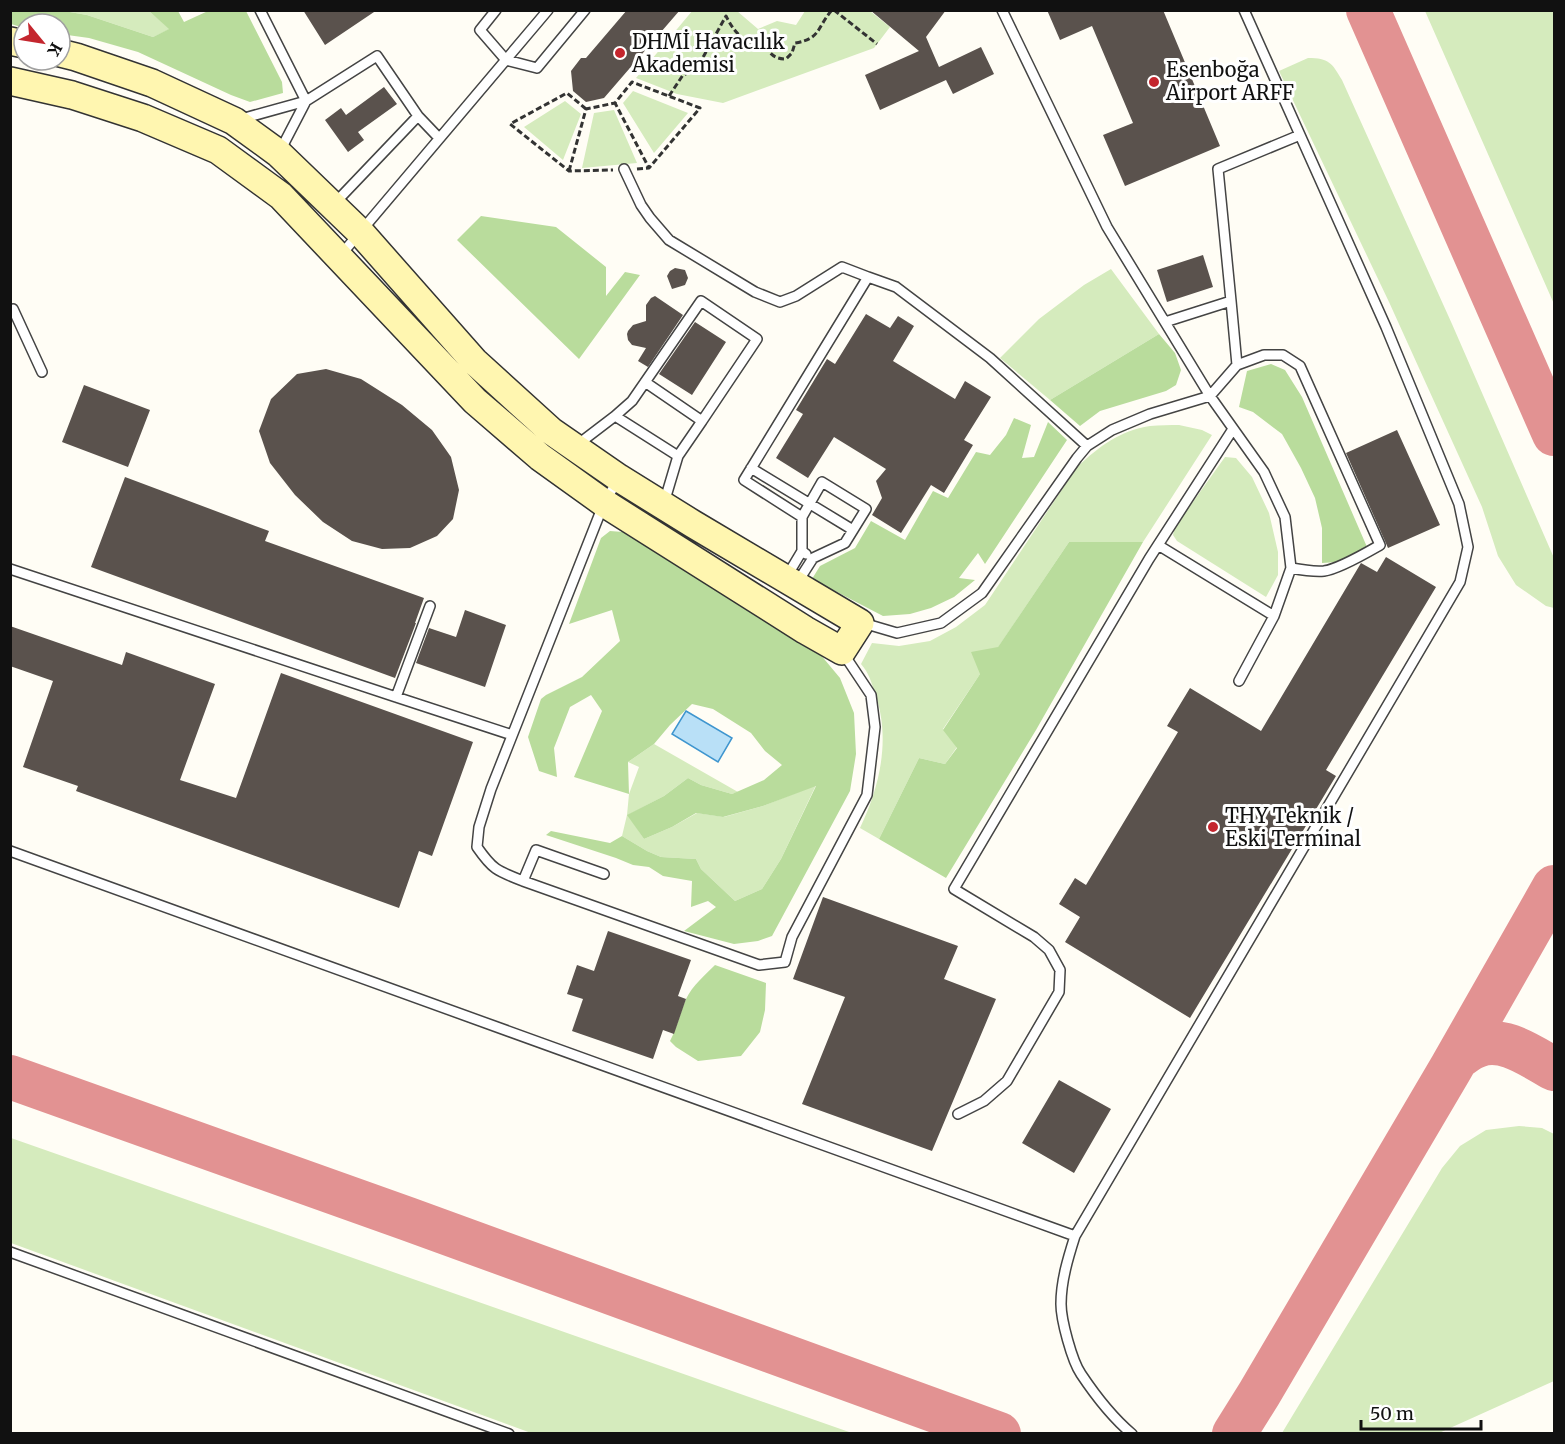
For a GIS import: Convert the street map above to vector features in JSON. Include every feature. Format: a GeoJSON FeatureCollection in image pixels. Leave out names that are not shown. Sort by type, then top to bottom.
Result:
{"type":"FeatureCollection","features":[{"type":"Feature","properties":{"kind":"street"},"geometry":{"type":"LineString","coordinates":[[10,81],[72,95],[143,118],[218,150],[281,196],[476,401],[540,457],[604,503],[842,651],[860,622],[663,506],[551,431],[474,361],[361,233],[278,153],[234,121],[152,83],[72,56]]}},
{"type":"Feature","properties":{"kind":"lane"},"geometry":{"type":"LineString","coordinates":[[260,10],[306,101]]}},
{"type":"Feature","properties":{"kind":"lane"},"geometry":{"type":"LineString","coordinates":[[496,10],[480,30],[506,60],[537,68],[585,10]]}},
{"type":"Feature","properties":{"kind":"lane"},"geometry":{"type":"LineString","coordinates":[[339,257],[548,10]]}},
{"type":"Feature","properties":{"kind":"lane"},"geometry":{"type":"LineString","coordinates":[[1002,10],[1107,227],[1210,396],[1264,472],[1285,517],[1291,568],[1274,616],[1239,681]]}},
{"type":"Feature","properties":{"kind":"lane"},"geometry":{"type":"LineString","coordinates":[[1132,1434],[1119,1422],[1080,1372],[1065,1332],[1061,1304],[1065,1269],[1075,1236],[1460,582],[1468,547],[1459,504],[1386,327],[1244,10]]}},
{"type":"Feature","properties":{"kind":"lane"},"geometry":{"type":"LineString","coordinates":[[234,121],[306,101],[377,56],[418,116],[439,138]]}},
{"type":"Feature","properties":{"kind":"lane"},"geometry":{"type":"LineString","coordinates":[[278,153],[306,101]]}},
{"type":"Feature","properties":{"kind":"lane"},"geometry":{"type":"LineString","coordinates":[[333,206],[418,116]]}},
{"type":"Feature","properties":{"kind":"lane"},"geometry":{"type":"LineString","coordinates":[[1237,365],[1218,169],[1300,135]]}},
{"type":"Feature","properties":{"kind":"lane"},"geometry":{"type":"LineString","coordinates":[[624,169],[641,205],[669,240],[755,292],[780,302],[796,296],[842,267],[896,287],[990,358],[1087,446]]}},
{"type":"Feature","properties":{"kind":"lane"},"geometry":{"type":"LineString","coordinates":[[802,517],[744,480],[868,277]]}},
{"type":"Feature","properties":{"kind":"lane"},"geometry":{"type":"LineString","coordinates":[[574,447],[632,401],[701,301],[757,339],[678,456],[663,506]]}},
{"type":"Feature","properties":{"kind":"lane"},"geometry":{"type":"LineString","coordinates":[[1165,322],[1231,301]]}},
{"type":"Feature","properties":{"kind":"lane"},"geometry":{"type":"LineString","coordinates":[[11,307],[42,372]]}},
{"type":"Feature","properties":{"kind":"lane"},"geometry":{"type":"LineString","coordinates":[[860,622],[897,633],[941,624],[982,593],[1087,446],[1112,430],[1150,414],[1210,396],[1237,365],[1264,355],[1283,355],[1300,366],[1380,545],[1326,571],[1291,568]]}},
{"type":"Feature","properties":{"kind":"lane"},"geometry":{"type":"LineString","coordinates":[[645,382],[702,421]]}},
{"type":"Feature","properties":{"kind":"lane"},"geometry":{"type":"LineString","coordinates":[[615,416],[678,456]]}},
{"type":"Feature","properties":{"kind":"lane"},"geometry":{"type":"LineString","coordinates":[[958,1114],[984,1101],[1007,1081],[1059,992],[1060,970],[1049,950],[1034,937],[954,889],[1158,545],[1233,429]]}},
{"type":"Feature","properties":{"kind":"lane"},"geometry":{"type":"LineString","coordinates":[[751,468],[853,530]]}},
{"type":"Feature","properties":{"kind":"lane"},"geometry":{"type":"LineString","coordinates":[[619,478],[604,503],[491,789],[482,818],[477,847],[487,862],[499,872],[759,965],[785,962],[792,937],[867,795],[875,727],[871,695],[842,651]]}},
{"type":"Feature","properties":{"kind":"lane"},"geometry":{"type":"LineString","coordinates":[[822,482],[866,509],[845,543],[813,558],[791,582],[801,551],[802,517],[822,482]]}},
{"type":"Feature","properties":{"kind":"lane"},"geometry":{"type":"LineString","coordinates":[[1158,545],[1274,616]]}},
{"type":"Feature","properties":{"kind":"lane"},"geometry":{"type":"LineString","coordinates":[[801,551],[813,558]]}},
{"type":"Feature","properties":{"kind":"lane"},"geometry":{"type":"LineString","coordinates":[[10,569],[512,735]]}},
{"type":"Feature","properties":{"kind":"lane"},"geometry":{"type":"LineString","coordinates":[[396,697],[430,606]]}},
{"type":"Feature","properties":{"kind":"lane"},"geometry":{"type":"LineString","coordinates":[[523,881],[536,850],[604,874]]}},
{"type":"Feature","properties":{"kind":"lane"},"geometry":{"type":"LineString","coordinates":[[10,851],[1075,1236]]}},
{"type":"Feature","properties":{"kind":"lane"},"geometry":{"type":"LineString","coordinates":[[10,1252],[509,1434]]}},
{"type":"Feature","properties":{"kind":"path"},"geometry":{"type":"LineString","coordinates":[[669,96],[683,75],[696,70],[726,16],[731,27],[741,38],[753,45],[765,46],[777,59],[786,59],[792,53],[795,43],[812,38],[819,31],[823,20],[833,10],[877,44]]}},
{"type":"Feature","properties":{"kind":"path"},"geometry":{"type":"LineString","coordinates":[[632,82],[699,108],[649,168],[569,171],[510,124],[567,93],[586,109],[615,103],[632,82]]}},
{"type":"Feature","properties":{"kind":"path"},"geometry":{"type":"LineString","coordinates":[[615,103],[649,168]]}},
{"type":"Feature","properties":{"kind":"path"},"geometry":{"type":"LineString","coordinates":[[569,171],[586,109]]}},
{"type":"Feature","properties":{"kind":"green space"},"geometry":{"type":"Polygon","coordinates":[[[693,10],[737,11],[758,29],[777,21],[796,25],[805,11],[870,11],[890,27],[874,48],[723,103],[677,94],[636,78],[693,10]]]}},
{"type":"Feature","properties":{"kind":"green space"},"geometry":{"type":"Polygon","coordinates":[[[10,11],[70,12],[12,12],[11,24],[10,11]]]}},
{"type":"Feature","properties":{"kind":"green space"},"geometry":{"type":"Polygon","coordinates":[[[64,11],[149,11],[170,29],[153,37],[87,15],[64,11]]]}},
{"type":"Feature","properties":{"kind":"green space"},"geometry":{"type":"Polygon","coordinates":[[[149,11],[178,11],[184,22],[208,11],[246,11],[282,82],[283,93],[250,102],[138,52],[89,38],[72,36],[72,12],[87,15],[153,37],[169,29],[149,11]]]}},
{"type":"Feature","properties":{"kind":"green space"},"geometry":{"type":"Polygon","coordinates":[[[1425,11],[1554,11],[1554,304],[1425,11]]]}},
{"type":"Feature","properties":{"kind":"green space"},"geometry":{"type":"Polygon","coordinates":[[[1308,58],[1325,60],[1342,80],[1452,324],[1554,558],[1554,608],[1546,606],[1516,585],[1498,556],[1482,507],[1389,302],[1279,71],[1308,58]]]}},
{"type":"Feature","properties":{"kind":"green space"},"geometry":{"type":"Polygon","coordinates":[[[633,91],[688,113],[654,153],[623,103],[633,91]]]}},
{"type":"Feature","properties":{"kind":"green space"},"geometry":{"type":"Polygon","coordinates":[[[565,101],[581,114],[563,160],[524,127],[565,101]]]}},
{"type":"Feature","properties":{"kind":"green space"},"geometry":{"type":"Polygon","coordinates":[[[614,110],[637,163],[582,168],[594,113],[614,110]]]}},
{"type":"Feature","properties":{"kind":"green space"},"geometry":{"type":"Polygon","coordinates":[[[481,216],[556,227],[606,267],[606,296],[625,272],[640,275],[579,359],[457,240],[481,216]]]}},
{"type":"Feature","properties":{"kind":"green space"},"geometry":{"type":"Polygon","coordinates":[[[1111,269],[1159,334],[1050,400],[1000,358],[1039,319],[1084,285],[1111,269]]]}},
{"type":"Feature","properties":{"kind":"green space"},"geometry":{"type":"Polygon","coordinates":[[[1159,334],[1175,353],[1181,370],[1176,385],[1166,391],[1100,411],[1080,426],[1050,400],[1159,334]]]}},
{"type":"Feature","properties":{"kind":"green space"},"geometry":{"type":"Polygon","coordinates":[[[1271,364],[1285,370],[1302,397],[1367,547],[1337,562],[1322,563],[1322,528],[1315,498],[1282,434],[1253,412],[1239,407],[1247,371],[1271,364]]]}},
{"type":"Feature","properties":{"kind":"green space"},"geometry":{"type":"Polygon","coordinates":[[[1014,418],[1031,425],[1022,458],[1034,457],[1048,422],[1067,440],[985,564],[978,553],[959,578],[975,580],[954,597],[931,608],[910,614],[883,616],[812,579],[820,566],[855,548],[871,521],[905,540],[933,491],[948,498],[976,452],[990,455],[1006,435],[1014,418]]]}},
{"type":"Feature","properties":{"kind":"green space"},"geometry":{"type":"Polygon","coordinates":[[[1179,425],[1202,430],[1212,435],[1143,542],[1069,542],[943,729],[957,747],[945,764],[919,758],[879,839],[860,828],[878,779],[883,745],[880,710],[870,678],[861,664],[872,643],[899,646],[930,641],[956,627],[985,605],[1077,467],[1102,446],[1119,436],[1139,428],[1179,425]]]}},
{"type":"Feature","properties":{"kind":"green space"},"geometry":{"type":"Polygon","coordinates":[[[1225,457],[1236,458],[1252,477],[1269,513],[1278,552],[1278,575],[1266,597],[1177,541],[1173,535],[1175,527],[1225,457]]]}},
{"type":"Feature","properties":{"kind":"green space"},"geometry":{"type":"Polygon","coordinates":[[[610,531],[623,532],[785,630],[820,654],[840,678],[854,713],[856,754],[850,791],[772,936],[758,941],[734,944],[684,931],[716,907],[708,901],[691,907],[692,881],[663,876],[649,867],[633,865],[546,835],[551,831],[610,843],[622,836],[661,857],[696,859],[701,869],[735,901],[762,889],[781,859],[816,786],[763,806],[723,817],[696,813],[644,839],[627,815],[664,796],[688,778],[701,785],[732,794],[764,780],[782,765],[765,751],[751,733],[713,709],[692,704],[654,744],[628,762],[629,794],[574,777],[602,711],[591,695],[570,707],[554,748],[557,777],[539,771],[528,737],[541,699],[582,677],[620,641],[612,610],[569,624],[601,538],[610,531]]]}},
{"type":"Feature","properties":{"kind":"green space"},"geometry":{"type":"Polygon","coordinates":[[[1069,542],[1143,542],[1036,730],[946,878],[879,839],[919,758],[945,764],[957,748],[943,730],[980,674],[971,652],[998,647],[1069,542]]]}},
{"type":"Feature","properties":{"kind":"green space"},"geometry":{"type":"Polygon","coordinates":[[[654,744],[738,792],[732,794],[701,785],[688,778],[664,796],[628,815],[644,839],[697,813],[724,817],[763,806],[816,785],[781,859],[762,889],[735,901],[701,869],[696,859],[661,857],[622,836],[629,794],[639,767],[628,762],[654,744]]]}},
{"type":"Feature","properties":{"kind":"green space"},"geometry":{"type":"Polygon","coordinates":[[[715,965],[766,983],[765,1010],[760,1032],[741,1056],[698,1061],[670,1041],[689,994],[715,965]]]}},
{"type":"Feature","properties":{"kind":"green space"},"geometry":{"type":"Polygon","coordinates":[[[1519,1126],[1542,1128],[1554,1134],[1554,1381],[1439,1433],[1282,1433],[1442,1168],[1460,1146],[1486,1130],[1519,1126]]]}},
{"type":"Feature","properties":{"kind":"green space"},"geometry":{"type":"Polygon","coordinates":[[[11,1138],[852,1433],[531,1433],[11,1243],[11,1138]]]}},
{"type":"Feature","properties":{"kind":"water"},"geometry":{"type":"Polygon","coordinates":[[[686,711],[732,738],[718,762],[672,734],[686,711]]]}},
{"type":"Feature","properties":{"kind":"building"},"geometry":{"type":"Polygon","coordinates":[[[303,10],[377,10],[325,45],[303,10]]]}},
{"type":"Feature","properties":{"kind":"building","name":"DHMİ Havacılık Akademisi"},"geometry":{"type":"Polygon","coordinates":[[[627,10],[680,10],[604,98],[586,102],[573,91],[571,71],[581,58],[586,58],[627,10]]]}},
{"type":"Feature","properties":{"kind":"building"},"geometry":{"type":"Polygon","coordinates":[[[870,10],[946,10],[926,37],[939,67],[981,47],[994,74],[953,94],[946,80],[880,110],[865,75],[919,51],[870,10]]]}},
{"type":"Feature","properties":{"kind":"building","name":"Esenboğa Airport ARFF"},"geometry":{"type":"Polygon","coordinates":[[[1047,10],[1163,10],[1220,146],[1125,186],[1103,135],[1133,123],[1092,26],[1060,40],[1047,10]]]}},
{"type":"Feature","properties":{"kind":"building"},"geometry":{"type":"Polygon","coordinates":[[[384,87],[397,104],[358,132],[364,140],[348,152],[325,120],[341,108],[346,115],[384,87]]]}},
{"type":"Feature","properties":{"kind":"building"},"geometry":{"type":"Polygon","coordinates":[[[1203,255],[1213,287],[1167,302],[1157,270],[1203,255]]]}},
{"type":"Feature","properties":{"kind":"building"},"geometry":{"type":"Polygon","coordinates":[[[675,268],[685,270],[688,278],[685,285],[672,289],[667,276],[675,268]]]}},
{"type":"Feature","properties":{"kind":"building"},"geometry":{"type":"Polygon","coordinates":[[[655,296],[683,315],[648,367],[638,361],[646,348],[632,345],[627,334],[633,325],[646,321],[646,305],[655,296]]]}},
{"type":"Feature","properties":{"kind":"building"},"geometry":{"type":"Polygon","coordinates":[[[866,314],[890,328],[898,316],[914,326],[893,361],[955,399],[965,381],[991,397],[964,440],[973,445],[944,493],[931,485],[901,533],[872,515],[882,498],[876,481],[886,469],[834,437],[808,478],[776,458],[803,414],[796,410],[827,359],[835,364],[866,314]]]}},
{"type":"Feature","properties":{"kind":"building"},"geometry":{"type":"Polygon","coordinates":[[[695,322],[726,342],[692,395],[659,374],[695,322]]]}},
{"type":"Feature","properties":{"kind":"building"},"geometry":{"type":"Polygon","coordinates":[[[326,369],[361,379],[402,405],[432,430],[451,457],[459,490],[453,519],[437,536],[410,548],[382,549],[352,541],[323,522],[295,495],[270,463],[259,431],[271,399],[297,374],[326,369]]]}},
{"type":"Feature","properties":{"kind":"building"},"geometry":{"type":"Polygon","coordinates":[[[84,385],[150,410],[128,467],[62,442],[84,385]]]}},
{"type":"Feature","properties":{"kind":"building"},"geometry":{"type":"Polygon","coordinates":[[[1397,430],[1440,525],[1388,548],[1346,453],[1397,430]]]}},
{"type":"Feature","properties":{"kind":"building"},"geometry":{"type":"Polygon","coordinates":[[[125,477],[269,531],[265,541],[424,598],[395,678],[91,567],[125,477]]]}},
{"type":"Feature","properties":{"kind":"building","name":"THY Teknik / Eski Terminal"},"geometry":{"type":"Polygon","coordinates":[[[1386,557],[1436,587],[1326,770],[1336,776],[1190,1018],[1065,942],[1080,917],[1059,904],[1075,878],[1086,885],[1178,732],[1167,726],[1190,688],[1261,731],[1361,563],[1377,572],[1386,557]]]}},
{"type":"Feature","properties":{"kind":"building"},"geometry":{"type":"Polygon","coordinates":[[[465,610],[506,625],[485,687],[416,663],[429,628],[456,637],[465,610]]]}},
{"type":"Feature","properties":{"kind":"building"},"geometry":{"type":"Polygon","coordinates":[[[10,626],[122,665],[126,652],[215,684],[180,780],[236,798],[281,673],[473,742],[432,856],[419,851],[399,908],[76,791],[78,786],[23,767],[53,681],[10,666],[10,626]]]}},
{"type":"Feature","properties":{"kind":"building"},"geometry":{"type":"Polygon","coordinates":[[[823,897],[958,946],[944,979],[996,999],[932,1151],[802,1104],[845,997],[793,979],[823,897]]]}},
{"type":"Feature","properties":{"kind":"building"},"geometry":{"type":"Polygon","coordinates":[[[608,931],[691,960],[678,996],[686,999],[674,1034],[663,1030],[653,1059],[572,1031],[583,999],[567,994],[577,965],[594,971],[608,931]]]}},
{"type":"Feature","properties":{"kind":"building"},"geometry":{"type":"Polygon","coordinates":[[[1059,1080],[1111,1109],[1074,1173],[1022,1143],[1059,1080]]]}},
{"type":"Feature","properties":{"kind":"taxiway"},"geometry":{"type":"LineString","coordinates":[[1368,10],[1554,434]]}},
{"type":"Feature","properties":{"kind":"taxiway"},"geometry":{"type":"LineString","coordinates":[[1234,1434],[1451,1068],[1554,887]]}},
{"type":"Feature","properties":{"kind":"taxiway"},"geometry":{"type":"LineString","coordinates":[[1457,1058],[1474,1047],[1497,1043],[1517,1049],[1554,1069]]}},
{"type":"Feature","properties":{"kind":"taxiway"},"geometry":{"type":"LineString","coordinates":[[10,1077],[999,1434]]}},
{"type":"Feature","properties":{"kind":"place","name":"DHMİ Havacılık Akademisi"},"geometry":{"type":"Point","coordinates":[620,53]}},
{"type":"Feature","properties":{"kind":"place","name":"Esenboğa Airport ARFF"},"geometry":{"type":"Point","coordinates":[1154,82]}},
{"type":"Feature","properties":{"kind":"place","name":"THY Teknik / Eski Terminal"},"geometry":{"type":"Point","coordinates":[1213,827]}}]}
